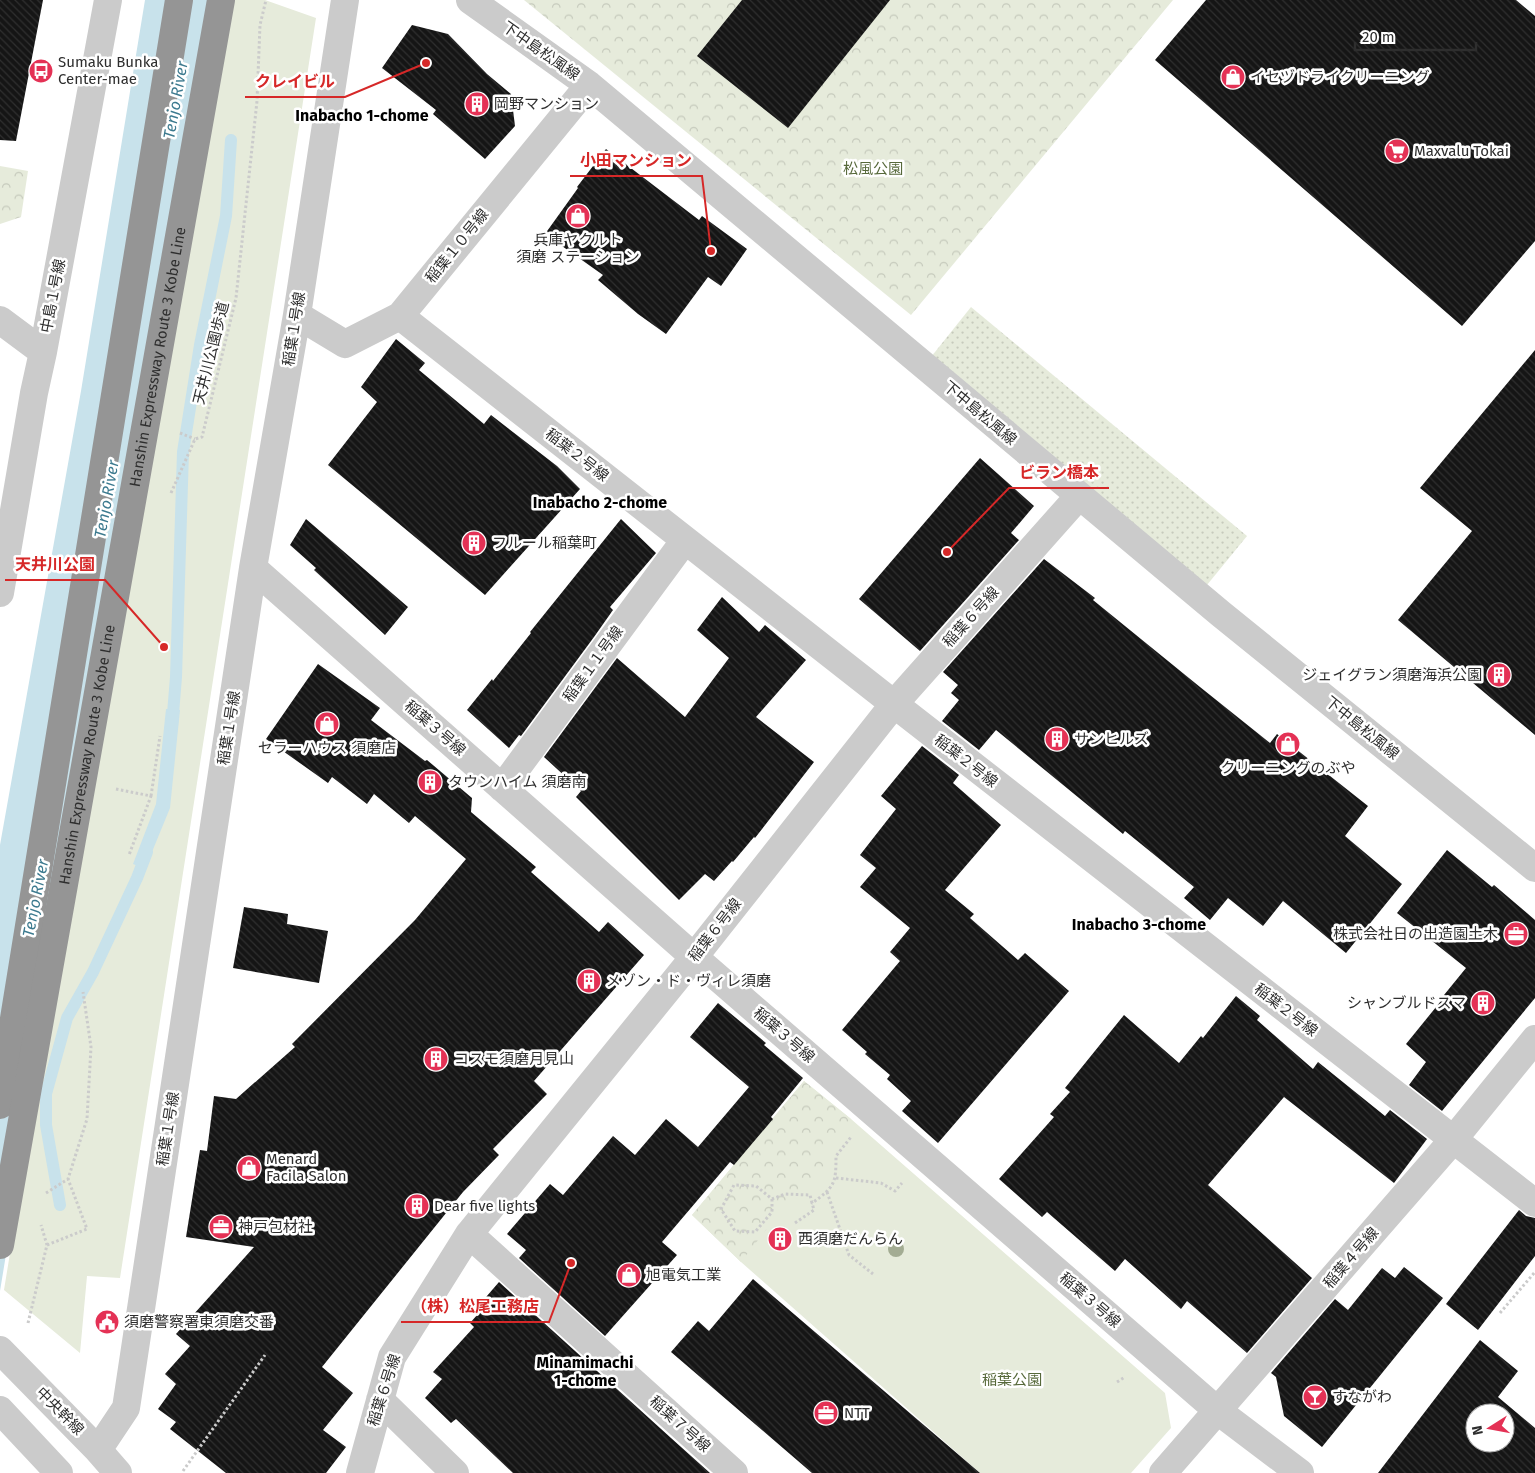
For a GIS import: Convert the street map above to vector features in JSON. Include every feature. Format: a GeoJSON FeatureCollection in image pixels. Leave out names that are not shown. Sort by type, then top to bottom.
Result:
{"type":"FeatureCollection","features":[{"type":"Feature","properties":{"kind":"highway","name":"Hanshin Expressway Route 3 Kobe Line"},"geometry":{"type":"LineString","coordinates":[[0,1105],[179,0]]}},
{"type":"Feature","properties":{"kind":"highway","name":"Hanshin Expressway Route 3 Kobe Line"},"geometry":{"type":"LineString","coordinates":[[0,1245],[221,0]]}},
{"type":"Feature","properties":{"kind":"street","name":"中島１号線"},"geometry":{"type":"LineString","coordinates":[[0,593],[34,393],[108,0]]}},
{"type":"Feature","properties":{"kind":"street","name":"稲葉１号線"},"geometry":{"type":"LineString","coordinates":[[98,1450],[126,1408],[253,568],[297,315],[345,0]]}},
{"type":"Feature","properties":{"kind":"street","name":"下中島松風線"},"geometry":{"type":"LineString","coordinates":[[470,0],[589,85],[1221,614],[1535,868]]}},
{"type":"Feature","properties":{"kind":"street","name":"稲葉１０号線"},"geometry":{"type":"LineString","coordinates":[[297,315],[345,344],[400,316],[589,85]]}},
{"type":"Feature","properties":{"kind":"street","name":"稲葉２号線"},"geometry":{"type":"LineString","coordinates":[[400,316],[894,704],[1535,1203]]}},
{"type":"Feature","properties":{"kind":"street"},"geometry":{"type":"LineString","coordinates":[[0,320],[43,352]]}},
{"type":"Feature","properties":{"kind":"street","name":"稲葉６号線"},"geometry":{"type":"LineString","coordinates":[[360,1473],[392,1357],[468,1234],[694,957],[894,704],[1079,496]]}},
{"type":"Feature","properties":{"kind":"street","name":"稲葉１１号線"},"geometry":{"type":"LineString","coordinates":[[502,788],[685,540]]}},
{"type":"Feature","properties":{"kind":"street","name":"稲葉３号線"},"geometry":{"type":"LineString","coordinates":[[253,568],[694,957],[1218,1411],[1300,1473]]}},
{"type":"Feature","properties":{"kind":"street","name":"稲葉４号線"},"geometry":{"type":"LineString","coordinates":[[1163,1473],[1453,1140],[1535,1039]]}},
{"type":"Feature","properties":{"kind":"street","name":"稲葉７号線"},"geometry":{"type":"LineString","coordinates":[[468,1234],[734,1473]]}},
{"type":"Feature","properties":{"kind":"street","name":"中央幹線"},"geometry":{"type":"LineString","coordinates":[[0,1350],[118,1473]]}},
{"type":"Feature","properties":{"kind":"street"},"geometry":{"type":"LineString","coordinates":[[380,1400],[455,1473]]}},
{"type":"Feature","properties":{"kind":"street"},"geometry":{"type":"LineString","coordinates":[[0,1410],[59,1473]]}},
{"type":"Feature","properties":{"kind":"path","name":"天井川公園歩道"},"geometry":{"type":"LineString","coordinates":[[178,481],[194,440],[202,437],[236,298],[257,102],[260,25],[266,0]]}},
{"type":"Feature","properties":{"kind":"path"},"geometry":{"type":"LineString","coordinates":[[130,854],[151,796],[160,736]]}},
{"type":"Feature","properties":{"kind":"path"},"geometry":{"type":"LineString","coordinates":[[115,789],[151,796]]}},
{"type":"Feature","properties":{"kind":"path"},"geometry":{"type":"LineString","coordinates":[[47,1245],[87,1229],[68,1179],[87,1119],[90,1047],[88,1027]]}},
{"type":"Feature","properties":{"kind":"path"},"geometry":{"type":"LineString","coordinates":[[812,1203],[827,1192],[836,1178],[836,1156],[853,1135]]}},
{"type":"Feature","properties":{"kind":"path"},"geometry":{"type":"LineString","coordinates":[[836,1178],[881,1182],[895,1191],[904,1180]]}},
{"type":"Feature","properties":{"kind":"path"},"geometry":{"type":"LineString","coordinates":[[41,1196],[68,1179]]}},
{"type":"Feature","properties":{"kind":"path"},"geometry":{"type":"LineString","coordinates":[[734,1185],[756,1186],[772,1199],[772,1212],[755,1232],[735,1231],[721,1209],[734,1185]]}},
{"type":"Feature","properties":{"kind":"path"},"geometry":{"type":"LineString","coordinates":[[827,1192],[848,1255],[872,1274]]}},
{"type":"Feature","properties":{"kind":"path"},"geometry":{"type":"LineString","coordinates":[[772,1199],[786,1194],[810,1195],[814,1210],[795,1223]]}},
{"type":"Feature","properties":{"kind":"path"},"geometry":{"type":"LineString","coordinates":[[28,1323],[47,1245],[39,1218]]}},
{"type":"Feature","properties":{"kind":"path"},"geometry":{"type":"LineString","coordinates":[[1500,1313],[1535,1272]]}},
{"type":"Feature","properties":{"kind":"path"},"geometry":{"type":"LineString","coordinates":[[183,1471],[265,1355]]}},
{"type":"Feature","properties":{"kind":"green space"},"geometry":{"type":"Polygon","coordinates":[[[214,0],[265,0],[316,18],[120,1278],[87,1276],[80,1353],[4,1290],[214,0]]]}},
{"type":"Feature","properties":{"kind":"green space","name":"松風公園"},"geometry":{"type":"Polygon","coordinates":[[[524,0],[1173,0],[911,315],[524,0]]]}},
{"type":"Feature","properties":{"kind":"green space"},"geometry":{"type":"Polygon","coordinates":[[[0,166],[28,171],[21,217],[0,224],[0,166]]]}},
{"type":"Feature","properties":{"kind":"green space"},"geometry":{"type":"Polygon","coordinates":[[[971,307],[1247,536],[1207,585],[931,357],[971,307]]]}},
{"type":"Feature","properties":{"kind":"green space","name":"稲葉公園"},"geometry":{"type":"Polygon","coordinates":[[[804,1081],[851,1119],[1165,1393],[1171,1428],[1131,1473],[980,1473],[741,1262],[692,1215],[804,1081]]]}},
{"type":"Feature","properties":{"kind":"green space"},"geometry":{"type":"Polygon","coordinates":[[[804,1081],[851,1119],[828,1145],[821,1180],[794,1194],[741,1262],[692,1215],[804,1081]]]}},
{"type":"Feature","properties":{"kind":"water","name":"Tenjo River"},"geometry":{"type":"Polygon","coordinates":[[[145,0],[213,0],[0,1291],[0,845],[81,391],[145,0]]]}},
{"type":"Feature","properties":{"kind":"water"},"geometry":{"type":"Polygon","coordinates":[[[166,709],[180,710],[170,808],[145,869],[133,864],[156,804],[166,709]]]}},
{"type":"Feature","properties":{"kind":"building"},"geometry":{"type":"Polygon","coordinates":[[[0,0],[43,0],[16,141],[0,140],[0,0]]]}},
{"type":"Feature","properties":{"kind":"building"},"geometry":{"type":"Polygon","coordinates":[[[742,0],[890,0],[788,128],[697,56],[742,0]]]}},
{"type":"Feature","properties":{"kind":"building","name":"Maxvalu Tokai"},"geometry":{"type":"Polygon","coordinates":[[[1206,0],[1516,0],[1535,16],[1535,241],[1462,326],[1155,60],[1206,0]]]}},
{"type":"Feature","properties":{"kind":"building"},"geometry":{"type":"Polygon","coordinates":[[[412,25],[448,34],[487,74],[511,94],[515,126],[485,159],[433,114],[436,110],[382,68],[412,25]]]}},
{"type":"Feature","properties":{"kind":"building"},"geometry":{"type":"Polygon","coordinates":[[[606,149],[699,220],[702,216],[747,249],[721,286],[708,277],[666,334],[638,314],[598,280],[603,275],[545,234],[606,149]]]}},
{"type":"Feature","properties":{"kind":"building"},"geometry":{"type":"Polygon","coordinates":[[[396,339],[425,363],[419,370],[484,424],[491,415],[557,466],[580,489],[485,595],[328,465],[377,402],[361,387],[396,339]]]}},
{"type":"Feature","properties":{"kind":"building"},"geometry":{"type":"Polygon","coordinates":[[[1535,350],[1535,735],[1398,620],[1472,531],[1420,488],[1535,350]]]}},
{"type":"Feature","properties":{"kind":"building"},"geometry":{"type":"Polygon","coordinates":[[[980,458],[1034,506],[1011,533],[1019,540],[920,651],[859,599],[980,458]]]}},
{"type":"Feature","properties":{"kind":"building"},"geometry":{"type":"Polygon","coordinates":[[[306,519],[408,607],[385,635],[314,570],[316,568],[290,545],[306,519]]]}},
{"type":"Feature","properties":{"kind":"building"},"geometry":{"type":"Polygon","coordinates":[[[621,519],[656,553],[610,607],[613,610],[594,637],[521,736],[519,735],[509,748],[467,710],[492,679],[493,681],[621,519]]]}},
{"type":"Feature","properties":{"kind":"building"},"geometry":{"type":"Polygon","coordinates":[[[1044,559],[1095,598],[1093,600],[1270,743],[1277,734],[1368,806],[1345,836],[1402,884],[1346,953],[1283,901],[1263,926],[1228,898],[1210,920],[1184,898],[1194,887],[1125,831],[1123,834],[996,730],[979,750],[942,721],[959,700],[951,693],[958,685],[943,672],[1044,559]]]}},
{"type":"Feature","properties":{"kind":"building"},"geometry":{"type":"Polygon","coordinates":[[[722,597],[759,632],[765,625],[806,660],[756,717],[814,762],[755,838],[733,862],[714,881],[705,874],[679,900],[576,797],[581,791],[544,757],[617,658],[685,717],[729,658],[697,630],[722,597]]]}},
{"type":"Feature","properties":{"kind":"building"},"geometry":{"type":"Polygon","coordinates":[[[318,664],[380,708],[371,720],[425,761],[427,760],[472,798],[471,812],[536,867],[531,872],[599,932],[608,922],[644,955],[534,1081],[547,1094],[493,1149],[499,1155],[463,1192],[322,1367],[353,1393],[323,1430],[346,1447],[326,1473],[226,1473],[170,1429],[176,1422],[158,1409],[176,1384],[165,1374],[190,1346],[176,1334],[254,1247],[186,1237],[200,1150],[207,1151],[214,1096],[236,1099],[295,1047],[292,1044],[415,920],[466,859],[415,816],[409,823],[374,794],[367,804],[332,777],[328,783],[266,739],[318,664]]]}},
{"type":"Feature","properties":{"kind":"building"},"geometry":{"type":"Polygon","coordinates":[[[922,746],[959,775],[953,783],[1001,825],[945,890],[974,914],[970,918],[1018,960],[1025,953],[1069,991],[938,1143],[902,1111],[911,1101],[887,1079],[890,1075],[865,1054],[867,1052],[842,1030],[900,961],[890,952],[910,928],[860,887],[876,868],[860,855],[896,809],[881,796],[922,746]]]}},
{"type":"Feature","properties":{"kind":"building"},"geometry":{"type":"Polygon","coordinates":[[[1447,850],[1492,887],[1494,885],[1535,920],[1535,998],[1442,1111],[1409,1085],[1426,1062],[1406,1044],[1466,968],[1397,913],[1447,850]]]}},
{"type":"Feature","properties":{"kind":"building"},"geometry":{"type":"Polygon","coordinates":[[[244,907],[288,914],[287,924],[328,931],[319,983],[233,968],[244,907]]]}},
{"type":"Feature","properties":{"kind":"building"},"geometry":{"type":"Polygon","coordinates":[[[1236,996],[1260,1016],[1257,1020],[1313,1069],[1318,1062],[1385,1116],[1390,1110],[1427,1139],[1394,1183],[1284,1097],[1208,1185],[1312,1278],[1247,1353],[1187,1301],[1181,1309],[1125,1259],[1115,1271],[1047,1212],[1042,1217],[999,1179],[1054,1117],[1050,1114],[1070,1092],[1065,1088],[1124,1015],[1179,1063],[1201,1036],[1203,1038],[1236,996]]]}},
{"type":"Feature","properties":{"kind":"building"},"geometry":{"type":"Polygon","coordinates":[[[718,1003],[766,1043],[764,1045],[803,1078],[771,1117],[773,1119],[734,1165],[730,1162],[662,1242],[677,1255],[605,1336],[519,1258],[526,1250],[507,1234],[550,1184],[563,1195],[613,1136],[635,1155],[666,1119],[698,1147],[749,1087],[690,1037],[718,1003]]]}},
{"type":"Feature","properties":{"kind":"building"},"geometry":{"type":"Polygon","coordinates":[[[1519,1210],[1526,1216],[1535,1218],[1535,1256],[1478,1330],[1446,1304],[1519,1210]]]}},
{"type":"Feature","properties":{"kind":"building"},"geometry":{"type":"Polygon","coordinates":[[[1404,1267],[1443,1298],[1322,1447],[1284,1416],[1276,1377],[1271,1373],[1335,1299],[1348,1310],[1382,1268],[1395,1278],[1404,1267]]]}},
{"type":"Feature","properties":{"kind":"building","name":"NTT"},"geometry":{"type":"Polygon","coordinates":[[[753,1279],[980,1473],[812,1473],[671,1352],[698,1321],[709,1331],[753,1279]]]}},
{"type":"Feature","properties":{"kind":"building"},"geometry":{"type":"Polygon","coordinates":[[[499,1282],[710,1473],[513,1473],[456,1419],[451,1423],[425,1398],[442,1379],[433,1372],[474,1327],[470,1323],[478,1314],[474,1311],[499,1282]]]}},
{"type":"Feature","properties":{"kind":"building"},"geometry":{"type":"Polygon","coordinates":[[[1480,1340],[1518,1371],[1498,1397],[1505,1403],[1465,1403],[1465,1453],[1515,1453],[1515,1411],[1535,1428],[1535,1473],[1378,1473],[1480,1340]]]}},
{"type":"Feature","properties":{"kind":"waterway"},"geometry":{"type":"LineString","coordinates":[[172,726],[176,677],[183,452],[200,345],[226,216],[231,140]]}},
{"type":"Feature","properties":{"kind":"waterway"},"geometry":{"type":"LineString","coordinates":[[60,1205],[46,1125],[46,1094],[67,1018],[93,972],[137,878],[147,852]]}},
{"type":"Feature","properties":{"kind":"place","name":"クレイビル"},"geometry":{"type":"Point","coordinates":[426,63]}},
{"type":"Feature","properties":{"kind":"place","name":"Sumaku Bunka Center-mae"},"geometry":{"type":"Point","coordinates":[41,71]}},
{"type":"Feature","properties":{"kind":"place","name":"イセヅドライクリーニング"},"geometry":{"type":"Point","coordinates":[1233,77]}},
{"type":"Feature","properties":{"kind":"place","name":"岡野マンション"},"geometry":{"type":"Point","coordinates":[477,104]}},
{"type":"Feature","properties":{"kind":"place","name":"Maxvalu Tokai"},"geometry":{"type":"Point","coordinates":[1397,151]}},
{"type":"Feature","properties":{"kind":"place","name":"兵庫ヤクルト 須磨 ステーション"},"geometry":{"type":"Point","coordinates":[578,216]}},
{"type":"Feature","properties":{"kind":"place","name":"小田マンション"},"geometry":{"type":"Point","coordinates":[711,251]}},
{"type":"Feature","properties":{"kind":"place","name":"フルール稲葉町"},"geometry":{"type":"Point","coordinates":[474,543]}},
{"type":"Feature","properties":{"kind":"place","name":"ビラン橋本"},"geometry":{"type":"Point","coordinates":[947,552]}},
{"type":"Feature","properties":{"kind":"place","name":"天井川公園"},"geometry":{"type":"Point","coordinates":[164,647]}},
{"type":"Feature","properties":{"kind":"place","name":"ジェイグラン須磨海浜公園"},"geometry":{"type":"Point","coordinates":[1499,675]}},
{"type":"Feature","properties":{"kind":"place","name":"セラーハウス 須磨店"},"geometry":{"type":"Point","coordinates":[327,724]}},
{"type":"Feature","properties":{"kind":"place","name":"サンヒルズ"},"geometry":{"type":"Point","coordinates":[1057,739]}},
{"type":"Feature","properties":{"kind":"place","name":"クリーニングのぶや"},"geometry":{"type":"Point","coordinates":[1288,744]}},
{"type":"Feature","properties":{"kind":"place","name":"タウンハイム 須磨南"},"geometry":{"type":"Point","coordinates":[430,782]}},
{"type":"Feature","properties":{"kind":"place","name":"株式会社日の出造園土木"},"geometry":{"type":"Point","coordinates":[1516,934]}},
{"type":"Feature","properties":{"kind":"place","name":"メゾン・ド・ヴィレ須磨"},"geometry":{"type":"Point","coordinates":[589,981]}},
{"type":"Feature","properties":{"kind":"place","name":"シャンブルドスマ"},"geometry":{"type":"Point","coordinates":[1483,1003]}},
{"type":"Feature","properties":{"kind":"place","name":"コスモ須磨月見山"},"geometry":{"type":"Point","coordinates":[436,1059]}},
{"type":"Feature","properties":{"kind":"place","name":"Menard Facila Salon"},"geometry":{"type":"Point","coordinates":[249,1168]}},
{"type":"Feature","properties":{"kind":"place","name":"Dear five lights"},"geometry":{"type":"Point","coordinates":[417,1206]}},
{"type":"Feature","properties":{"kind":"place","name":"神戸包材社"},"geometry":{"type":"Point","coordinates":[221,1227]}},
{"type":"Feature","properties":{"kind":"place","name":"西須磨だんらん"},"geometry":{"type":"Point","coordinates":[780,1239]}},
{"type":"Feature","properties":{"kind":"place","name":"（株）松尾工務店"},"geometry":{"type":"Point","coordinates":[571,1263]}},
{"type":"Feature","properties":{"kind":"place","name":"旭電気工業"},"geometry":{"type":"Point","coordinates":[629,1275]}},
{"type":"Feature","properties":{"kind":"place","name":"須磨警察署東須磨交番"},"geometry":{"type":"Point","coordinates":[107,1322]}},
{"type":"Feature","properties":{"kind":"place","name":"すながわ"},"geometry":{"type":"Point","coordinates":[1315,1397]}},
{"type":"Feature","properties":{"kind":"place","name":"NTT"},"geometry":{"type":"Point","coordinates":[826,1413]}},
{"type":"Feature","properties":{"kind":"district","name":"Inabacho 1-chome"},"geometry":{"type":"Point","coordinates":[362,115]}},
{"type":"Feature","properties":{"kind":"district","name":"Inabacho 2-chome"},"geometry":{"type":"Point","coordinates":[600,502]}},
{"type":"Feature","properties":{"kind":"district","name":"Inabacho 3-chome"},"geometry":{"type":"Point","coordinates":[1139,924]}},
{"type":"Feature","properties":{"kind":"district","name":"Minamimachi 1-chome"},"geometry":{"type":"Point","coordinates":[585,1371]}}]}
